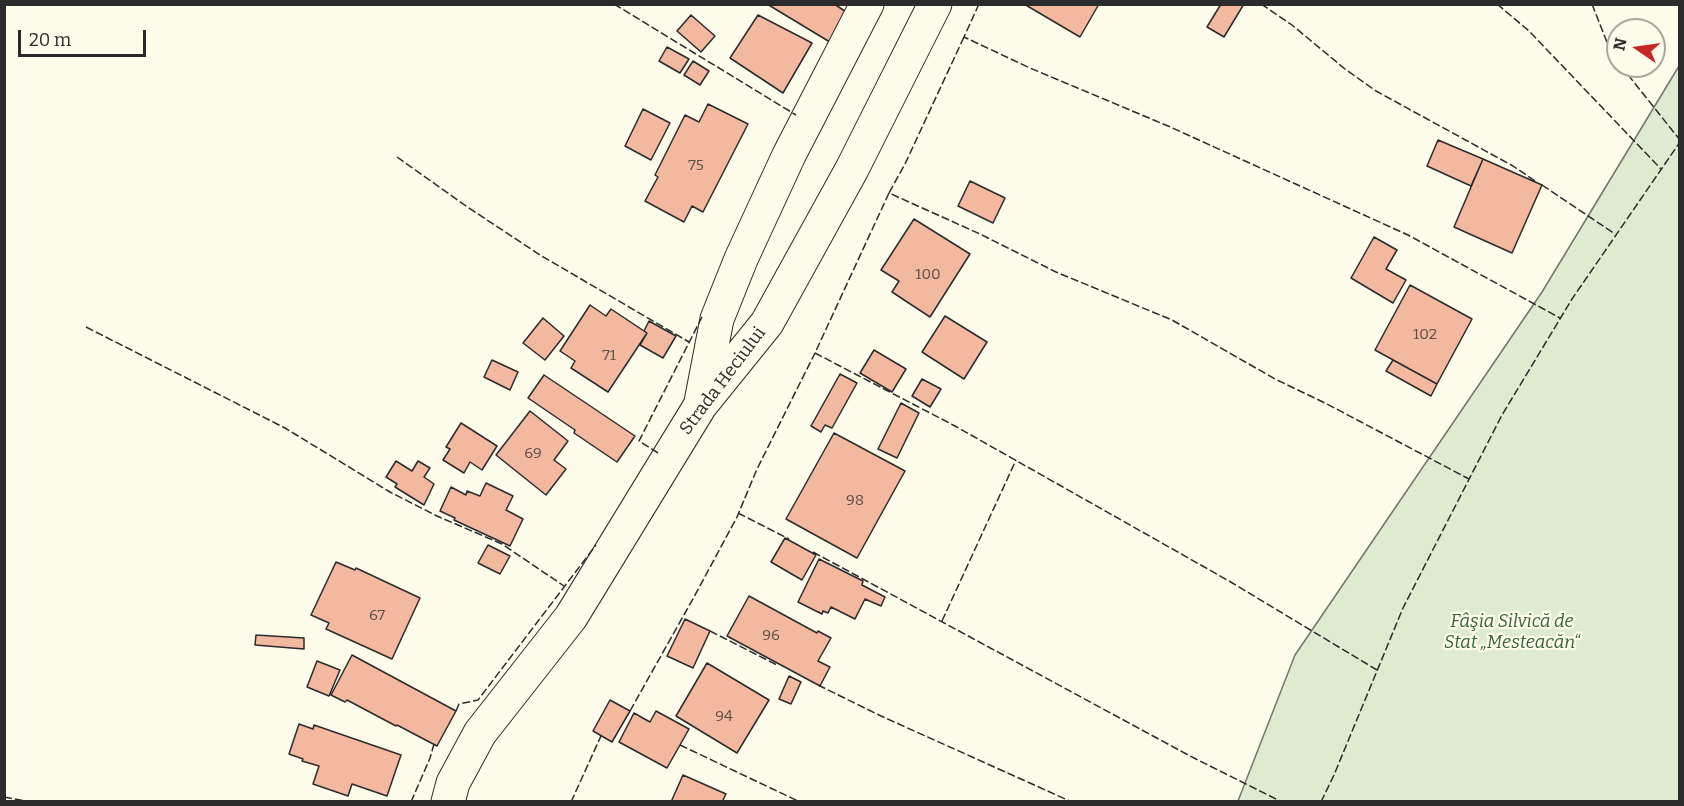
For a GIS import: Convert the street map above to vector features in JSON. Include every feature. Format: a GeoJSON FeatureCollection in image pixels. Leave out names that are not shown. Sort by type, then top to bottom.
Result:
{"type":"FeatureCollection","features":[{"type":"Feature","properties":{"kind":"street"},"geometry":{"type":"LineString","coordinates":[[700,406],[717,319],[741,259],[789,154],[867,4]]}},
{"type":"Feature","properties":{"kind":"street","name":"Strada Heciului"},"geometry":{"type":"LineString","coordinates":[[447,801],[453,783],[480,733],[571,617],[700,406],[767,323],[852,168],[935,4]]}},
{"type":"Feature","properties":{"kind":"green space","name":"Fâşia Silvică de Stat „Mesteacăn“"},"geometry":{"type":"Polygon","coordinates":[[[1679,66],[1679,801],[1238,801],[1295,655],[1542,292],[1679,66]]]}},
{"type":"Feature","properties":{"kind":"building"},"geometry":{"type":"Polygon","coordinates":[[[767,4],[834,4],[862,22],[848,53],[767,4]]]}},
{"type":"Feature","properties":{"kind":"building"},"geometry":{"type":"Polygon","coordinates":[[[1024,4],[1099,4],[1080,37],[1024,4]]]}},
{"type":"Feature","properties":{"kind":"building"},"geometry":{"type":"Polygon","coordinates":[[[1221,4],[1244,4],[1224,37],[1207,27],[1221,4]]]}},
{"type":"Feature","properties":{"kind":"building"},"geometry":{"type":"Polygon","coordinates":[[[691,15],[715,36],[701,52],[677,31],[691,15]]]}},
{"type":"Feature","properties":{"kind":"building"},"geometry":{"type":"Polygon","coordinates":[[[758,15],[812,43],[783,93],[730,58],[758,15]]]}},
{"type":"Feature","properties":{"kind":"building"},"geometry":{"type":"Polygon","coordinates":[[[667,47],[689,59],[680,73],[659,61],[667,47]]]}},
{"type":"Feature","properties":{"kind":"building"},"geometry":{"type":"Polygon","coordinates":[[[693,61],[709,71],[700,85],[684,75],[693,61]]]}},
{"type":"Feature","properties":{"kind":"building"},"geometry":{"type":"Polygon","coordinates":[[[708,104],[748,124],[703,212],[692,206],[684,222],[645,201],[658,177],[655,175],[685,115],[699,122],[708,104]]]}},
{"type":"Feature","properties":{"kind":"building"},"geometry":{"type":"Polygon","coordinates":[[[643,109],[670,123],[651,160],[625,146],[643,109]]]}},
{"type":"Feature","properties":{"kind":"building"},"geometry":{"type":"Polygon","coordinates":[[[1438,140],[1483,159],[1471,186],[1427,166],[1438,140]]]}},
{"type":"Feature","properties":{"kind":"building"},"geometry":{"type":"Polygon","coordinates":[[[1483,159],[1542,185],[1512,253],[1454,227],[1483,159]]]}},
{"type":"Feature","properties":{"kind":"building"},"geometry":{"type":"Polygon","coordinates":[[[970,181],[1005,198],[993,223],[958,206],[970,181]]]}},
{"type":"Feature","properties":{"kind":"building"},"geometry":{"type":"Polygon","coordinates":[[[914,219],[970,254],[930,317],[892,292],[899,281],[881,270],[914,219]]]}},
{"type":"Feature","properties":{"kind":"building"},"geometry":{"type":"Polygon","coordinates":[[[1374,237],[1397,250],[1386,269],[1406,280],[1393,303],[1351,278],[1374,237]]]}},
{"type":"Feature","properties":{"kind":"building"},"geometry":{"type":"Polygon","coordinates":[[[1410,285],[1472,319],[1437,384],[1375,350],[1410,285]]]}},
{"type":"Feature","properties":{"kind":"building"},"geometry":{"type":"Polygon","coordinates":[[[590,305],[606,316],[611,309],[647,333],[608,392],[571,368],[575,361],[560,351],[590,305]]]}},
{"type":"Feature","properties":{"kind":"building"},"geometry":{"type":"Polygon","coordinates":[[[945,316],[987,342],[964,379],[922,352],[945,316]]]}},
{"type":"Feature","properties":{"kind":"building"},"geometry":{"type":"Polygon","coordinates":[[[543,318],[564,336],[545,360],[523,343],[543,318]]]}},
{"type":"Feature","properties":{"kind":"building"},"geometry":{"type":"Polygon","coordinates":[[[649,321],[676,336],[663,358],[640,345],[647,333],[644,331],[649,321]]]}},
{"type":"Feature","properties":{"kind":"building"},"geometry":{"type":"Polygon","coordinates":[[[874,350],[906,369],[892,392],[860,373],[874,350]]]}},
{"type":"Feature","properties":{"kind":"building"},"geometry":{"type":"Polygon","coordinates":[[[492,360],[518,372],[510,390],[484,377],[492,360]]]}},
{"type":"Feature","properties":{"kind":"building"},"geometry":{"type":"Polygon","coordinates":[[[1393,360],[1437,384],[1431,396],[1386,371],[1393,360]]]}},
{"type":"Feature","properties":{"kind":"building"},"geometry":{"type":"Polygon","coordinates":[[[840,374],[857,383],[832,428],[825,425],[821,432],[811,426],[840,374]]]}},
{"type":"Feature","properties":{"kind":"building"},"geometry":{"type":"Polygon","coordinates":[[[544,375],[635,436],[617,462],[528,398],[544,375]]]}},
{"type":"Feature","properties":{"kind":"building"},"geometry":{"type":"Polygon","coordinates":[[[922,379],[941,389],[930,407],[912,396],[922,379]]]}},
{"type":"Feature","properties":{"kind":"building"},"geometry":{"type":"Polygon","coordinates":[[[901,403],[919,413],[897,458],[878,449],[901,403]]]}},
{"type":"Feature","properties":{"kind":"building"},"geometry":{"type":"Polygon","coordinates":[[[530,411],[568,441],[554,460],[566,469],[546,495],[496,455],[530,411]]]}},
{"type":"Feature","properties":{"kind":"building"},"geometry":{"type":"Polygon","coordinates":[[[461,423],[497,446],[482,470],[470,462],[464,473],[443,460],[450,449],[446,447],[461,423]]]}},
{"type":"Feature","properties":{"kind":"building"},"geometry":{"type":"Polygon","coordinates":[[[834,433],[905,471],[857,558],[786,519],[834,433]]]}},
{"type":"Feature","properties":{"kind":"building"},"geometry":{"type":"Polygon","coordinates":[[[396,461],[412,471],[418,461],[430,468],[424,477],[434,484],[424,505],[395,487],[397,484],[386,477],[396,461]]]}},
{"type":"Feature","properties":{"kind":"building"},"geometry":{"type":"Polygon","coordinates":[[[486,483],[513,496],[506,510],[523,519],[510,546],[440,511],[451,487],[466,495],[467,491],[480,496],[486,483]]]}},
{"type":"Feature","properties":{"kind":"building"},"geometry":{"type":"Polygon","coordinates":[[[785,538],[816,555],[802,580],[771,562],[785,538]]]}},
{"type":"Feature","properties":{"kind":"building"},"geometry":{"type":"Polygon","coordinates":[[[488,545],[510,556],[500,574],[478,563],[488,545]]]}},
{"type":"Feature","properties":{"kind":"building"},"geometry":{"type":"Polygon","coordinates":[[[819,559],[863,581],[862,585],[885,597],[881,606],[865,599],[855,619],[831,607],[828,613],[823,611],[822,614],[798,602],[819,559]]]}},
{"type":"Feature","properties":{"kind":"building"},"geometry":{"type":"Polygon","coordinates":[[[336,562],[355,570],[356,568],[420,598],[392,659],[326,629],[329,623],[311,615],[336,562]]]}},
{"type":"Feature","properties":{"kind":"building"},"geometry":{"type":"Polygon","coordinates":[[[749,596],[817,633],[818,631],[831,638],[818,661],[830,667],[820,686],[727,636],[749,596]]]}},
{"type":"Feature","properties":{"kind":"building"},"geometry":{"type":"Polygon","coordinates":[[[685,619],[710,631],[693,668],[667,656],[685,619]]]}},
{"type":"Feature","properties":{"kind":"building"},"geometry":{"type":"Polygon","coordinates":[[[256,635],[304,638],[304,649],[255,645],[256,635]]]}},
{"type":"Feature","properties":{"kind":"building"},"geometry":{"type":"Polygon","coordinates":[[[352,655],[456,711],[437,746],[347,700],[345,702],[331,695],[352,655]]]}},
{"type":"Feature","properties":{"kind":"building"},"geometry":{"type":"Polygon","coordinates":[[[317,661],[340,670],[329,696],[307,687],[317,661]]]}},
{"type":"Feature","properties":{"kind":"building"},"geometry":{"type":"Polygon","coordinates":[[[707,663],[769,700],[737,753],[676,716],[707,663]]]}},
{"type":"Feature","properties":{"kind":"building"},"geometry":{"type":"Polygon","coordinates":[[[789,676],[801,682],[791,704],[779,699],[789,676]]]}},
{"type":"Feature","properties":{"kind":"building"},"geometry":{"type":"Polygon","coordinates":[[[610,700],[630,711],[612,742],[593,731],[610,700]]]}},
{"type":"Feature","properties":{"kind":"building"},"geometry":{"type":"Polygon","coordinates":[[[656,711],[689,729],[667,768],[619,742],[634,713],[650,722],[656,711]]]}},
{"type":"Feature","properties":{"kind":"building"},"geometry":{"type":"Polygon","coordinates":[[[299,724],[313,729],[314,725],[401,755],[387,796],[352,784],[348,796],[313,784],[319,766],[289,754],[299,724]]]}},
{"type":"Feature","properties":{"kind":"building"},"geometry":{"type":"Polygon","coordinates":[[[683,775],[726,794],[722,802],[671,802],[683,775]]]}},
{"type":"Feature","properties":{"kind":"fence"},"geometry":{"type":"LineString","coordinates":[[614,4],[796,115]]}},
{"type":"Feature","properties":{"kind":"fence"},"geometry":{"type":"LineString","coordinates":[[979,4],[964,37],[1030,68],[1168,126],[1408,235],[1560,318]]}},
{"type":"Feature","properties":{"kind":"fence"},"geometry":{"type":"LineString","coordinates":[[1261,4],[1292,25],[1345,69],[1376,91],[1513,166],[1535,181]]}},
{"type":"Feature","properties":{"kind":"fence"},"geometry":{"type":"LineString","coordinates":[[1497,4],[1529,31],[1661,169]]}},
{"type":"Feature","properties":{"kind":"fence"},"geometry":{"type":"LineString","coordinates":[[1592,4],[1606,40]]}},
{"type":"Feature","properties":{"kind":"fence"},"geometry":{"type":"LineString","coordinates":[[964,37],[905,164],[889,193],[980,234],[1056,272],[1172,320],[1275,379],[1469,479]]}},
{"type":"Feature","properties":{"kind":"fence"},"geometry":{"type":"LineString","coordinates":[[1631,78],[1680,140]]}},
{"type":"Feature","properties":{"kind":"fence"},"geometry":{"type":"LineString","coordinates":[[1321,802],[1403,608],[1502,415],[1572,299],[1680,142]]}},
{"type":"Feature","properties":{"kind":"fence"},"geometry":{"type":"LineString","coordinates":[[397,157],[540,255],[689,342]]}},
{"type":"Feature","properties":{"kind":"fence"},"geometry":{"type":"LineString","coordinates":[[1542,185],[1615,234]]}},
{"type":"Feature","properties":{"kind":"fence"},"geometry":{"type":"LineString","coordinates":[[889,193],[815,353],[955,426],[1229,581],[1377,670]]}},
{"type":"Feature","properties":{"kind":"fence"},"geometry":{"type":"LineString","coordinates":[[658,453],[639,441],[702,317]]}},
{"type":"Feature","properties":{"kind":"fence"},"geometry":{"type":"LineString","coordinates":[[86,327],[285,428],[390,492],[437,516],[502,544],[564,586]]}},
{"type":"Feature","properties":{"kind":"fence"},"geometry":{"type":"LineString","coordinates":[[630,711],[737,517],[757,469],[815,353]]}},
{"type":"Feature","properties":{"kind":"fence"},"geometry":{"type":"LineString","coordinates":[[942,621],[1016,460]]}},
{"type":"Feature","properties":{"kind":"fence"},"geometry":{"type":"LineString","coordinates":[[738,513],[789,539]]}},
{"type":"Feature","properties":{"kind":"fence"},"geometry":{"type":"LineString","coordinates":[[456,711],[459,704],[478,700],[596,545]]}},
{"type":"Feature","properties":{"kind":"fence"},"geometry":{"type":"LineString","coordinates":[[813,552],[1190,756],[1282,802]]}},
{"type":"Feature","properties":{"kind":"fence"},"geometry":{"type":"LineString","coordinates":[[710,631],[777,665]]}},
{"type":"Feature","properties":{"kind":"fence"},"geometry":{"type":"LineString","coordinates":[[818,685],[1072,802]]}},
{"type":"Feature","properties":{"kind":"fence"},"geometry":{"type":"LineString","coordinates":[[571,802],[601,736]]}},
{"type":"Feature","properties":{"kind":"fence"},"geometry":{"type":"LineString","coordinates":[[411,802],[434,744]]}},
{"type":"Feature","properties":{"kind":"fence"},"geometry":{"type":"LineString","coordinates":[[680,745],[800,802]]}},
{"type":"Feature","properties":{"kind":"fence"},"geometry":{"type":"LineString","coordinates":[[4,797],[31,802]]}}]}
